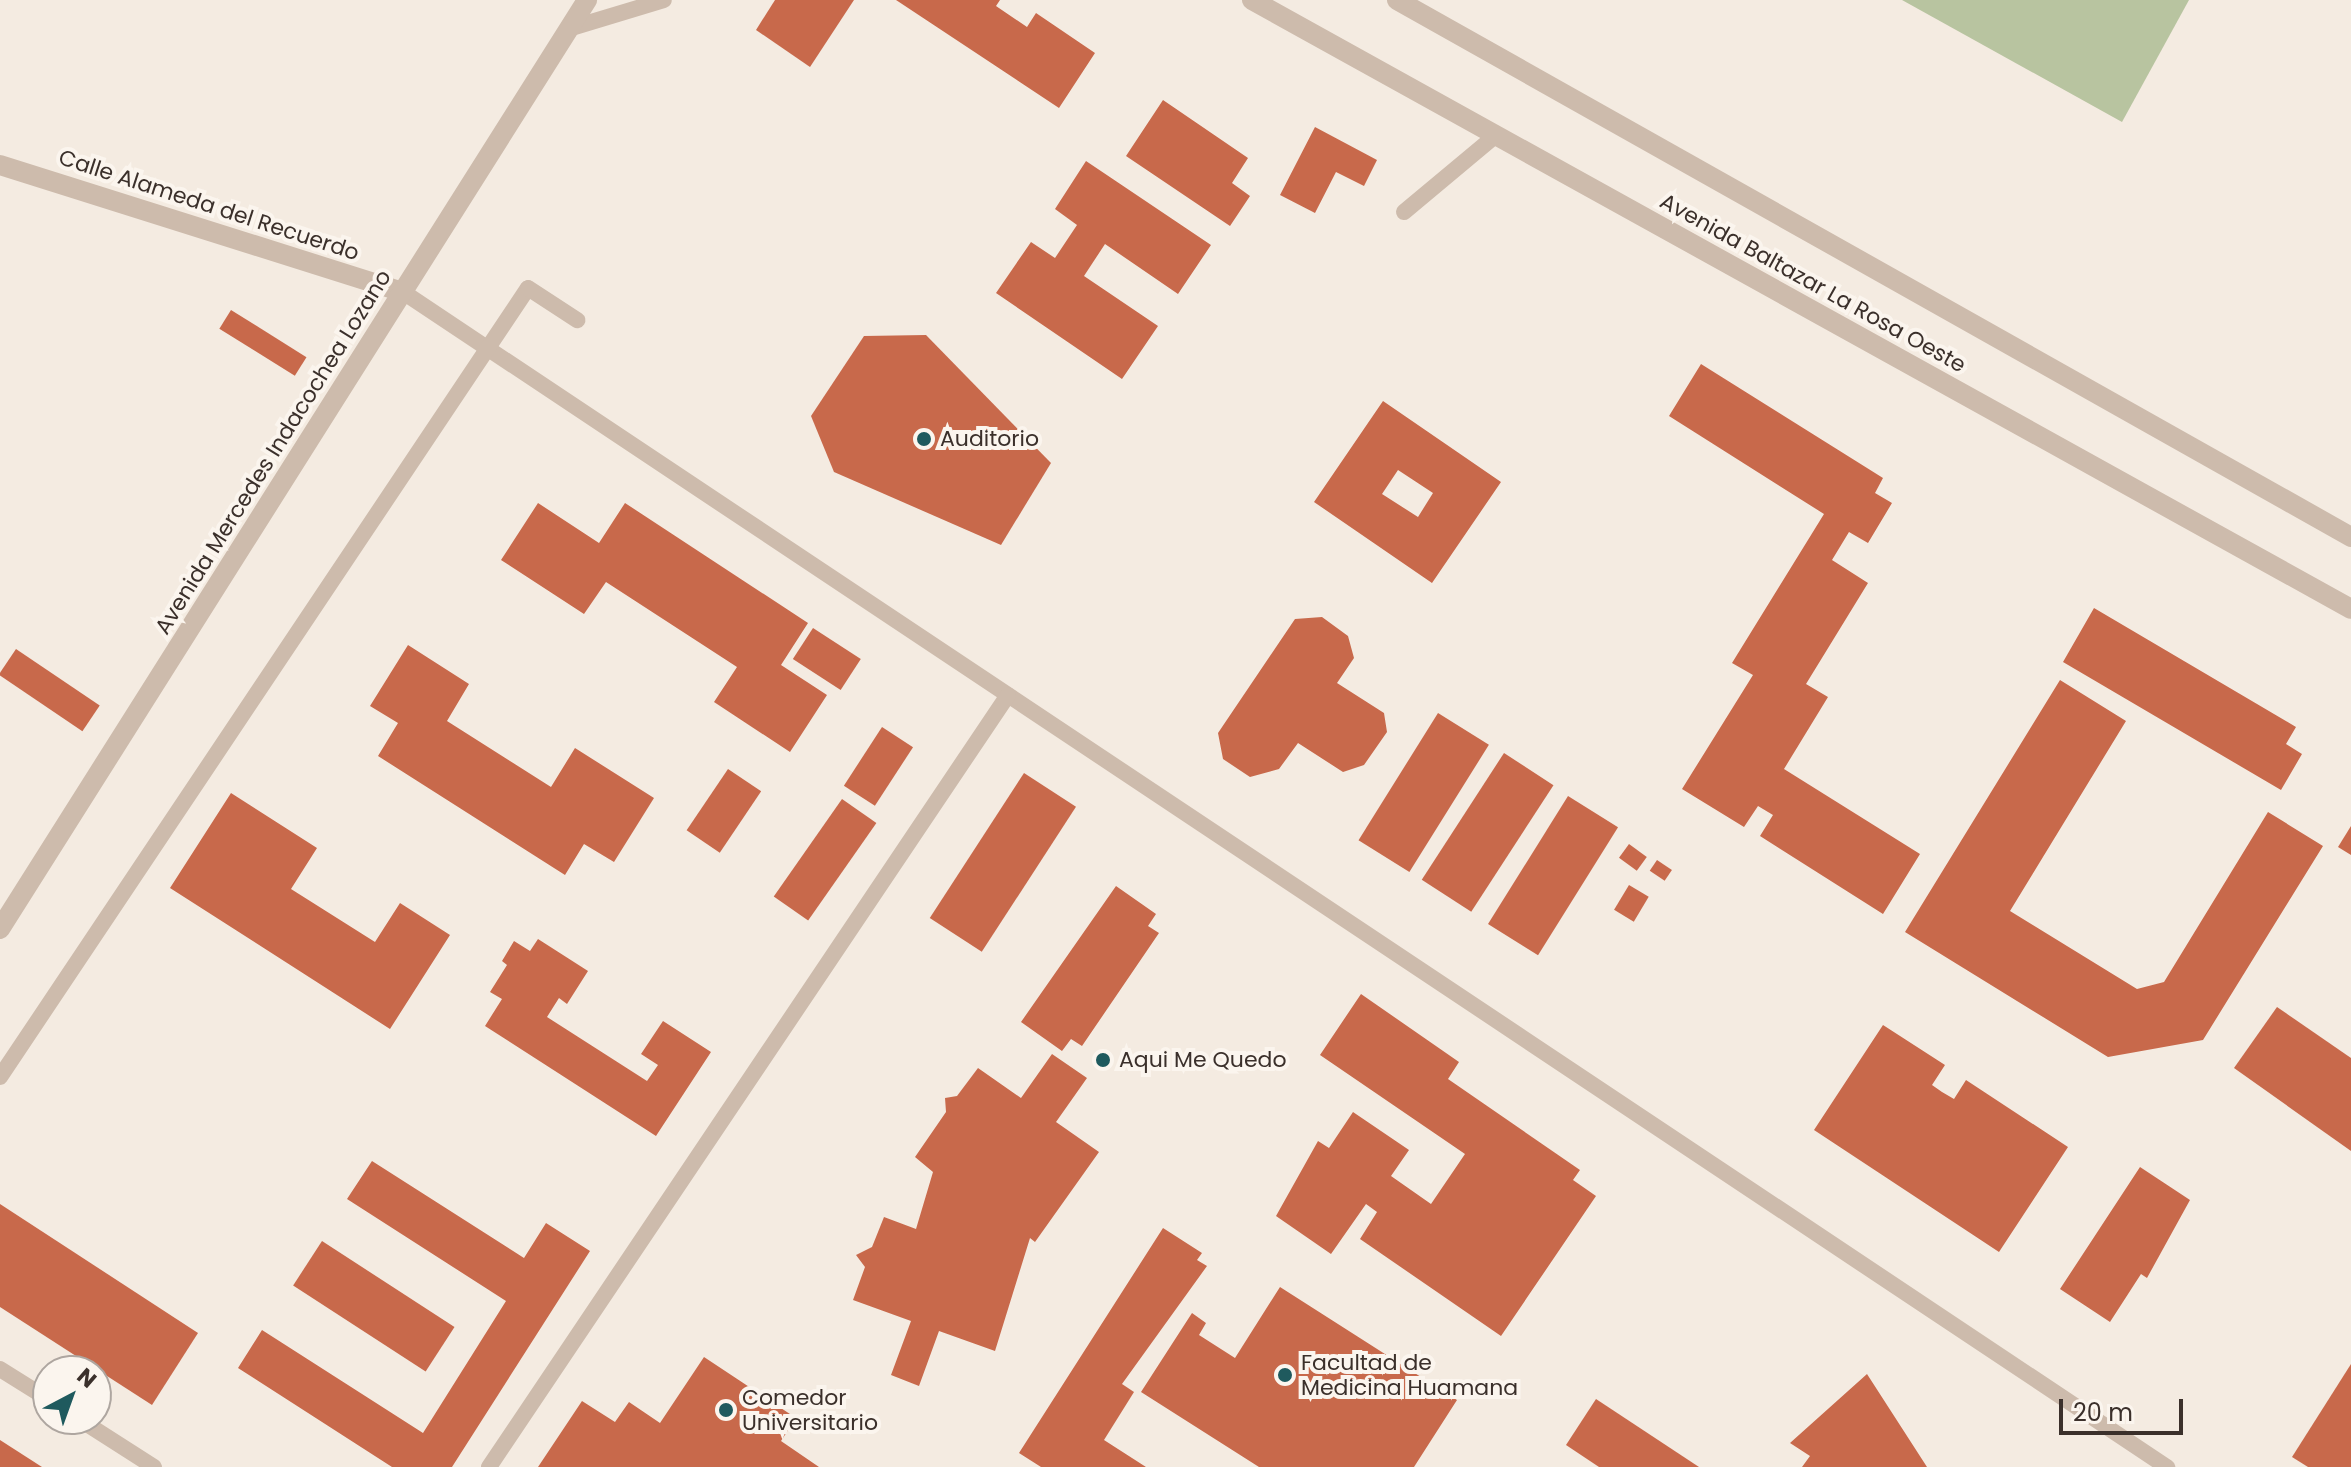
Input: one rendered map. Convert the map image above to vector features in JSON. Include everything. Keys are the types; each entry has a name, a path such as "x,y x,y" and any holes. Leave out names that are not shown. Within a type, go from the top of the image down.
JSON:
{"street":[{"name":"Avenida Mercedes Indacochea Lozano","path":"0,929 587,0"},
{"name":"Avenida Baltazar La Rosa Oeste","path":"1252,0 2351,609"},
{"name":"Avenida Baltazar La Rosa Oeste","path":"1397,0 2351,537"},
{"name":"Calle Alameda del Recuerdo","path":"0,165 403,292"}],"lane":[{"path":"568,29 664,0"},
{"path":"1404,212 1496,135"},
{"path":"0,1077 528,288 577,320"},
{"path":"403,292 2167,1467"},
{"path":"489,1467 1008,695"},
{"path":"0,1369 32,1389"},
{"path":"104,1435 154,1467"}],"green space":[{"path":"1902,0 2189,0 2122,122"}],"building":[{"path":"775,0 854,0 810,67 756,30"},
{"path":"896,0 1000,0 996,6 1027,27 1036,13 1095,53 1059,108"},
{"path":"1163,100 1248,158 1232,183 1250,196 1230,226 1126,156"},
{"path":"1315,127 1377,160 1364,186 1336,172 1315,213 1280,195"},
{"path":"1086,161 1211,245 1178,294 1105,244 1084,276 1158,326 1122,379 996,293 1031,242 1055,258 1077,225 1055,209"},
{"path":"231,310 306,357 295,376 219,329"},
{"name":"Auditorio","path":"926,335 1051,463 1001,545 834,472 811,416 864,336"},
{"path":"1701,364 1883,478 1875,493 1892,503 1868,543 1849,532 1832,560 1868,583 1806,684 1828,697 1784,769 1920,854 1883,914 1760,836 1773,815 1758,806 1744,827 1682,789 1753,675 1732,663 1824,514 1669,416"},
{"path":"1383,401 1501,482 1432,583 1314,502","holes":["1398,470 1433,493 1418,517 1382,494"]},
{"path":"538,503 599,543 625,503 808,623 781,665 827,695 790,752 714,702 737,667 606,582 584,614 501,560"},
{"path":"2094,608 2296,727 2286,744 2302,754 2281,790 2063,662"},
{"path":"1322,617 1348,636 1354,658 1337,683 1384,713 1387,732 1364,765 1343,772 1298,743 1279,769 1250,777 1223,759 1218,733 1295,619"},
{"path":"813,628 861,659 841,690 793,659"},
{"path":"408,645 469,684 447,721 551,787 575,748 654,798 614,862 584,844 565,875 378,756 398,723 370,706"},
{"path":"16,649 100,705 82,731 0,676"},
{"path":"2060,680 2126,721 2010,911 2137,989 2164,982 2268,812 2323,846 2203,1040 2108,1057 1905,932"},
{"path":"1438,713 1489,745 1409,872 1359,840"},
{"path":"882,727 913,747 875,806 844,786"},
{"path":"1504,753 1553,785 1471,912 1422,880"},
{"path":"728,769 761,791 720,853 687,830"},
{"path":"1024,773 1076,807 982,952 930,918"},
{"path":"231,793 317,848 291,889 375,942 400,903 450,935 390,1029 170,888"},
{"path":"1568,796 1618,827 1538,955 1488,924"},
{"path":"842,799 876,823 808,921 774,896"},
{"path":"2351,826 2351,855 2338,847"},
{"path":"1629,844 1647,857 1637,871 1619,858"},
{"path":"1657,860 1672,870 1665,881 1650,871"},
{"path":"1629,885 1649,897 1634,922 1614,910"},
{"path":"1116,886 1156,914 1148,926 1159,933 1082,1046 1071,1039 1062,1051 1021,1022"},
{"path":"538,939 588,971 567,1004 559,998 547,1017 647,1081 658,1065 641,1054 663,1021 711,1052 656,1136 485,1026 502,999 490,992 507,965 502,961 514,941 530,951"},
{"path":"1361,994 1459,1062 1448,1079 1580,1170 1573,1180 1596,1196 1501,1336 1360,1239 1377,1212 1366,1204 1331,1254 1276,1216 1318,1141 1329,1148 1353,1112 1409,1150 1391,1176 1431,1204 1465,1154 1320,1055"},
{"path":"2277,1007 2351,1058 2351,1151 2234,1068"},
{"path":"1883,1025 1945,1065 1932,1085 1942,1092 1954,1099 1966,1080 2068,1147 1999,1252 1814,1130"},
{"path":"1052,1054 1087,1078 1056,1122 1099,1152 1035,1242 1030,1238 995,1351 939,1331 919,1386 891,1375 911,1321 853,1300 865,1267 856,1255 872,1247 884,1217 916,1229 933,1172 915,1157 946,1112 945,1098 957,1096 978,1068 1021,1098"},
{"path":"372,1161 524,1258 546,1223 590,1251 452,1467 392,1467 238,1368 262,1330 423,1433 506,1301 347,1199"},
{"path":"2140,1167 2190,1200 2147,1278 2141,1274 2110,1322 2060,1289"},
{"path":"0,1204 198,1333 152,1405 112,1379 112,1355 74,1355 0,1307"},
{"path":"1163,1228 1202,1253 1197,1260 1207,1266 1122,1384 1134,1392 1104,1440 1146,1467 1041,1467 1019,1453"},
{"path":"322,1241 455,1327 426,1372 293,1285"},
{"name":"Facultad de Medicina Huamana","path":"1280,1287 1457,1400 1414,1467 1259,1467 1141,1392 1192,1313 1206,1323 1199,1335 1235,1358"},
{"name":"Comedor Universitario","path":"704,1357 796,1418 781,1441 819,1467 538,1467 582,1401 615,1422 629,1402 660,1423"},
{"path":"2351,1364 2351,1467 2308,1467 2292,1457"},
{"path":"1867,1374 1927,1467 1802,1467 1810,1456 1790,1443"},
{"path":"1596,1399 1699,1467 1599,1467 1566,1445"},
{"path":"0,1440 42,1467 0,1467"}],"place":[{"name":"Auditorio","path":"924,439"},
{"name":"Aqui Me Quedo","path":"1103,1060"},
{"name":"Facultad de Medicina Huamana","path":"1285,1375"},
{"name":"Comedor Universitario","path":"726,1410"}]}
